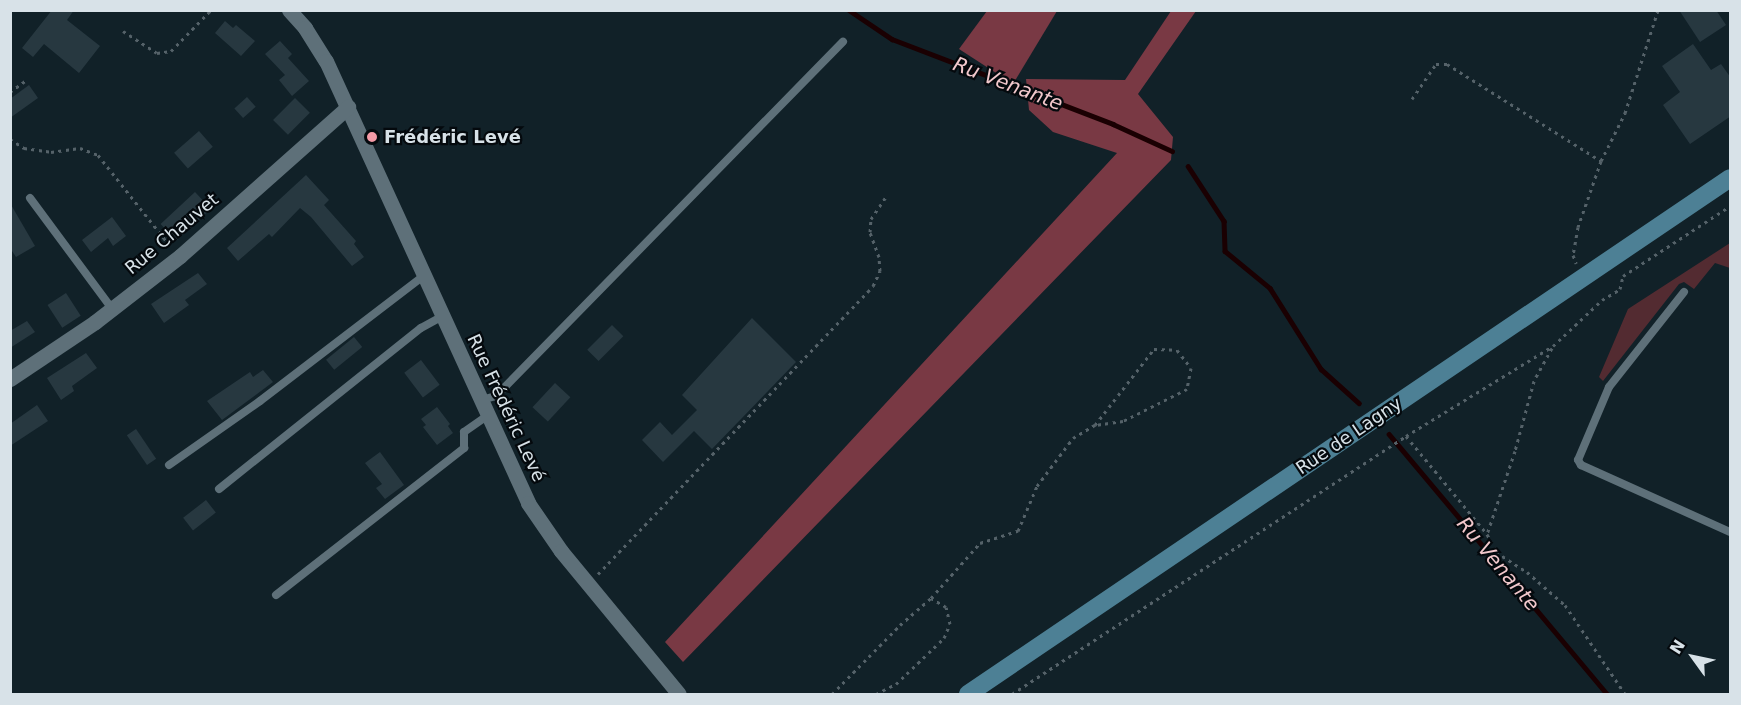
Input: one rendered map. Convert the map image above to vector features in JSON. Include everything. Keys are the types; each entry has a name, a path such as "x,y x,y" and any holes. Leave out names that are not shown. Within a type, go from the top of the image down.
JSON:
{"main road":[{"name":"Rue de Lagny","path":"968,694 1581,277 1731,178"}],"street":[{"name":"Rue Frédéric Levé","path":"289,10 326,60 528,502 561,551 679,694"},
{"name":"Rue Chauvet","path":"10,379 112,309 180,256 348,107"}],"lane":[{"path":"480,400 496,396 843,42"},
{"path":"30,198 112,309"},
{"path":"169,465 260,401 425,275"},
{"path":"1684,292 1609,387 1578,460 1581,465 1731,532"},
{"path":"219,489 421,328 443,316"},
{"path":"276,595 464,448 464,432 487,416"}],"path":[{"path":"123,31 157,53 171,51 211,10"},
{"path":"1581,277 1573,255 1578,227 1601,160 1625,113 1658,10"},
{"path":"1412,99 1436,63 1447,64 1601,160"},
{"path":"10,92 25,81"},
{"path":"10,139 24,148 51,152 80,148 98,155 154,229 180,256"},
{"path":"588,585 873,286 880,271 879,257 870,232 871,219 886,195"},
{"path":"1012,694 1406,436 1553,346 1602,300 1620,289 1623,276 1731,206"},
{"path":"1487,534 1515,451 1534,381 1553,346"},
{"path":"831,694 900,625 931,598 980,543 1018,531 1037,486 1073,438 1095,425 1154,349 1177,350 1191,368 1187,389 1123,421 1095,425"},
{"path":"1406,436 1487,534 1496,552 1527,572 1565,605 1625,694"},
{"path":"876,694 896,684 944,638 950,624 946,606 931,598"}],"shaded area":[{"path":"987,11 1057,11 1013,84 959,49"},
{"path":"1171,11 1196,11 1138,94 1173,137 1171,160 683,662 665,642 1117,153 1053,132 1029,110 1026,79 1125,80"},
{"path":"1730,243 1730,268 1715,263 1694,289 1684,282 1679,284 1603,381 1599,377 1628,309"}],"building":[{"path":"52,10 74,10 67,20 100,46 79,73 44,44 33,57 22,48"},
{"path":"1679,10 1716,10 1726,25 1700,42"},
{"path":"225,21 233,28 236,25 255,41 241,56 215,33"},
{"path":"280,41 292,54 288,58 309,81 292,96 279,80 285,75 265,54"},
{"path":"1693,44 1711,70 1721,64 1731,78 1731,116 1690,144 1663,105 1680,92 1662,66"},
{"path":"29,85 38,98 10,118 10,99"},
{"path":"247,97 256,107 243,118 234,108"},
{"path":"295,98 310,113 288,135 273,120"},
{"path":"199,131 213,147 188,168 174,153"},
{"path":"306,175 329,200 324,205 356,241 354,244 364,257 352,266 311,217 300,208 272,237 269,234 238,261 227,248"},
{"path":"195,192 211,209 176,241 161,224"},
{"path":"10,203 35,246 16,257 10,248"},
{"path":"112,217 126,236 113,246 108,238 91,252 82,240"},
{"path":"198,273 207,284 185,300 189,305 164,323 151,304"},
{"path":"66,293 81,316 62,328 48,305"},
{"path":"752,318 796,362 712,449 694,431 663,462 642,440 660,422 672,435 697,410 682,395"},
{"path":"27,321 35,332 10,348 10,331"},
{"path":"612,325 623,336 599,361 587,350"},
{"path":"354,337 362,347 334,370 326,360"},
{"path":"86,353 97,368 72,386 74,391 61,400 47,378"},
{"path":"421,360 440,385 423,397 404,373"},
{"path":"263,370 273,382 222,420 207,401 250,372 253,377"},
{"path":"555,383 570,397 548,421 532,407"},
{"path":"37,405 48,421 10,446 10,424"},
{"path":"437,407 450,424 448,426 453,433 437,445 423,427 426,425 421,419"},
{"path":"136,429 156,459 147,465 127,435"},
{"path":"380,452 404,485 385,499 376,488 382,484 365,463"},
{"path":"206,500 216,513 193,530 183,518"}],"waterway":[{"name":"Ru Venante","path":"849,10 892,39 1113,124 1172,151"},
{"name":"Ru Venante","path":"1188,166 1224,221 1225,251 1270,288 1321,369 1359,403"},
{"name":"Ru Venante","path":"1389,434 1607,694"}],"place":[{"name":"Frédéric Levé","path":"372,137"}]}
